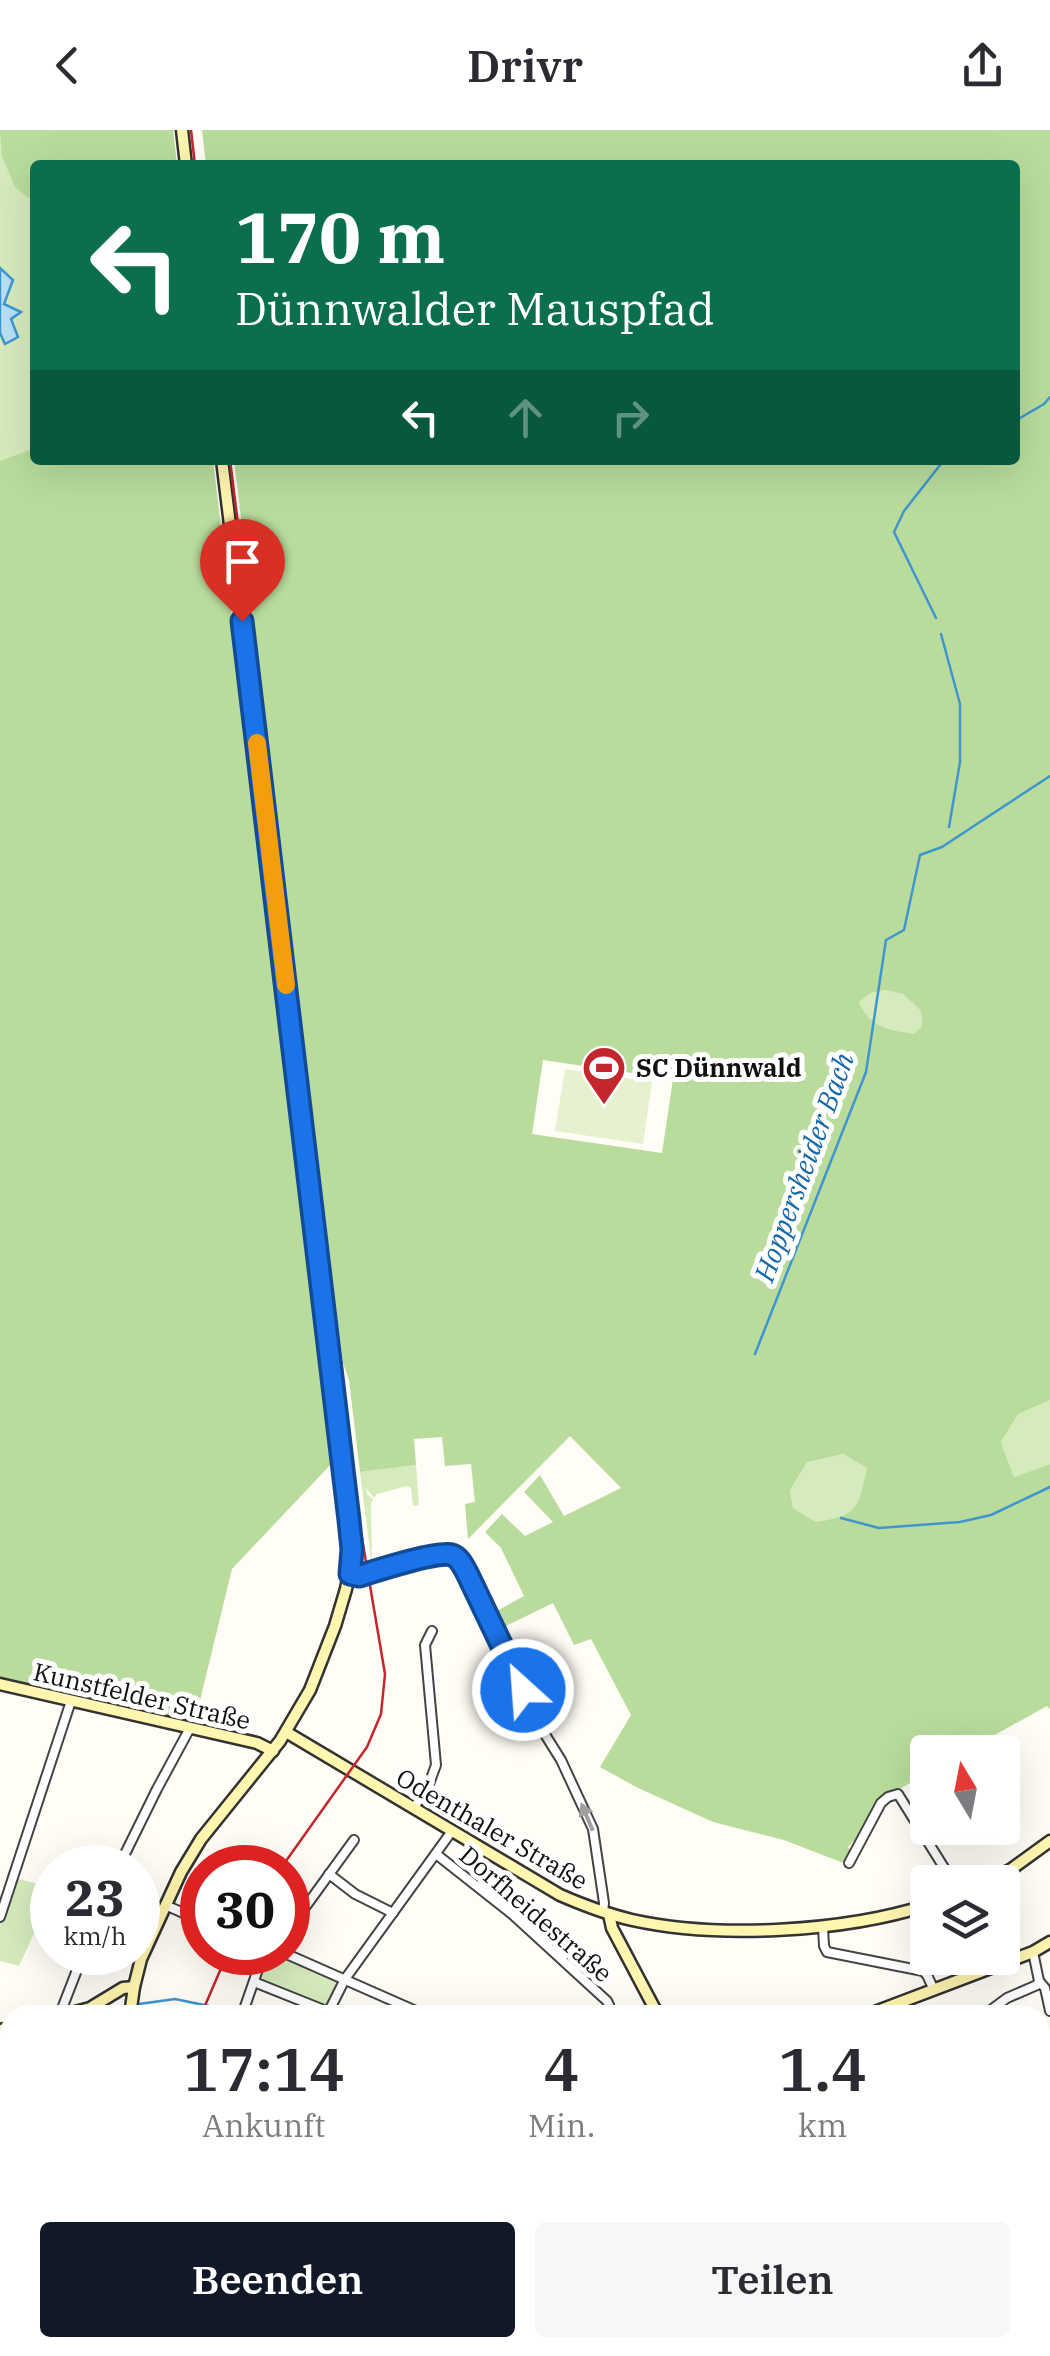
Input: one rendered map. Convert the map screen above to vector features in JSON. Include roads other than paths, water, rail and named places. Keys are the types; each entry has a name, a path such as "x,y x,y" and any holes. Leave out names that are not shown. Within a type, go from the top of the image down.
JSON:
{"main road":[{"path":"182,130 185,160"},
{"path":"131,2005 141,1959 181,1872 197,1845 286,1732 318,1674 350,1574 352,1549 223,465"},
{"name":"Kunstfelder Straße","path":"0,1684 262,1744 273,1750"},
{"name":"Odenthaler Straße","path":"286,1732 560,1894 606,1913 681,1927 777,1929 823,1926 910,1910"},
{"path":"1017,1865 1050,1841"},
{"path":"606,1913 653,2005"},
{"path":"1020,1956 1050,1942"},
{"path":"894,2005 967,1975"},
{"path":"95,2005 134,1986"}],"street":[{"path":"350,1574 359,1576 440,1554 454,1555 460,1560 592,1829 606,1913"},
{"path":"414,1808 436,1765 425,1645 432,1631"},
{"path":"0,1917 71,1701"},
{"path":"129,1845 190,1728"},
{"path":"849,1863 881,1803 898,1794 942,1865"},
{"path":"332,2005 345,1979 452,1831"},
{"path":"310,1900 354,1840"},
{"name":"Dorfheidestraße","path":"436,1854 512,1914 604,2005"},
{"path":"329,1874 355,1894 393,1913"},
{"path":"165,1905 180,1911"},
{"path":"823,1926 827,1952 922,1970 934,1990"},
{"path":"1033,1952 1049,2005"},
{"path":"310,1964 403,2005"},
{"path":"63,2005 75,1975"},
{"path":"246,2005 256,1975"},
{"path":"998,2005 1034,1988 1039,1981"},
{"path":"254,1982 307,2005"},
{"path":"1050,2040 1050,2058"}],"water":[{"path":"0,268 13,280 4,304 21,312 11,319 18,337 5,344 0,333"}],"waterway":[{"path":"1020,418 1050,397"},
{"path":"936,618 894,532 904,511 940,465"},
{"path":"941,634 960,704 960,762 949,827"},
{"name":"Hoppersheider Bach","path":"755,1354 866,1072 886,940 904,930 920,855 942,847 1050,776"},
{"path":"841,1518 879,1528 960,1522 991,1515 1050,1487"},
{"path":"139,2004 175,1999 204,2005"}],"tram line":[{"path":"191,130 194,160"},
{"path":"231,465 353,1485 385,1674 381,1714 367,1747 297,1845"},
{"path":"205,2005 218,1975"}],"place":[{"name":"SC Dünnwald","path":"604,1106"}]}
